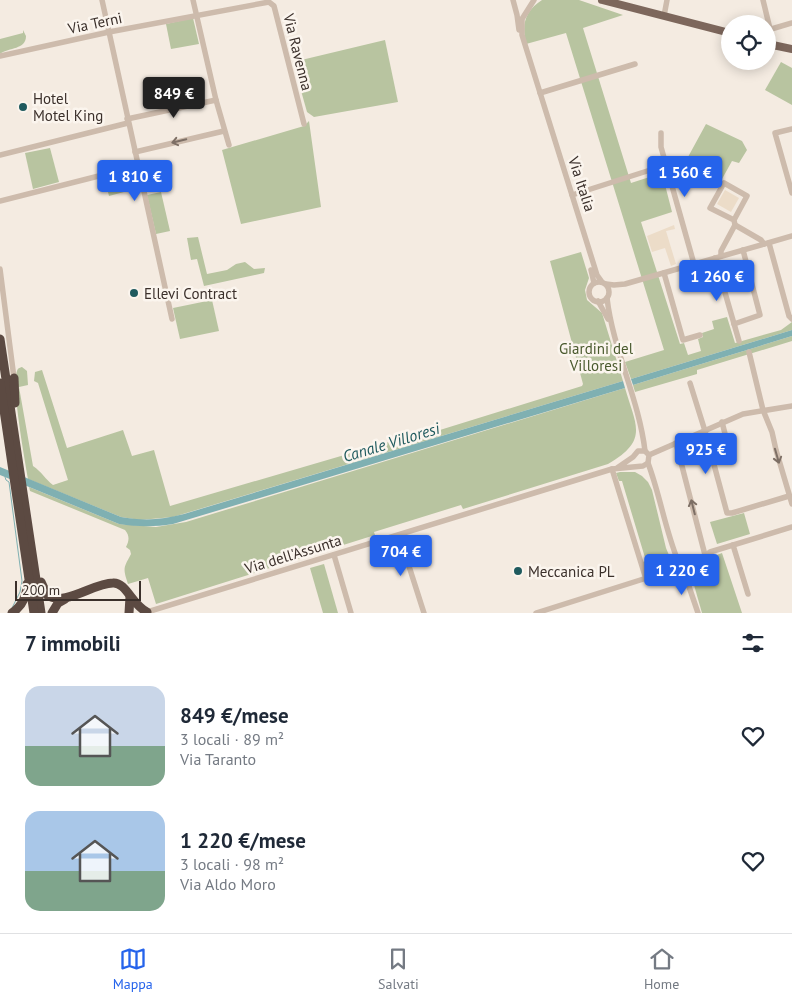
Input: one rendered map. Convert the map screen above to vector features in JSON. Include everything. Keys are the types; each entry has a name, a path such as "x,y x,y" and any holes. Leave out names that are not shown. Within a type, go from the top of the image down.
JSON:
{"highway":[{"path":"0,339 30,556 41,613"},
{"path":"14,378 17,469"},
{"path":"0,383 9,440 17,469"},
{"path":"30,556 39,568 46,596 58,599 104,584 116,583 123,586 136,611"},
{"path":"12,613 19,607 25,595 27,586 24,563 30,556"},
{"path":"30,556 34,613"},
{"path":"52,613 58,603 69,596"}],"main road":[{"path":"602,0 721,30"}],"street":[{"path":"102,0 172,319"},
{"path":"192,0 228,145"},
{"name":"Via Italia","path":"513,0 518,15 519,35 594,283"},
{"name":"Via Italia","path":"534,0 526,12 522,27 523,38 596,275 604,283"},
{"path":"664,16 667,0"},
{"path":"763,0 766,15"},
{"name":"Via Ravenna","path":"196,16 267,2 274,6 304,124"},
{"name":"Via Terni","path":"0,56 109,32 196,16"},
{"path":"776,27 792,23"},
{"path":"540,93 635,64"},
{"name":"Via Italia","path":"531,74 540,93 543,110"},
{"path":"0,155 216,100"},
{"path":"792,129 775,133 792,193"},
{"path":"135,152 224,131"},
{"path":"661,133 661,143 666,165 694,264"},
{"path":"572,195 666,165"},
{"path":"0,201 138,166"},
{"path":"564,180 572,195 574,212"},
{"path":"739,340 718,257 734,223 747,196 724,183 710,208 734,223 761,240 767,244 791,318"},
{"path":"612,328 598,302 590,295 590,290 594,283 614,286 625,284 792,236"},
{"path":"734,324 760,316 743,250"},
{"path":"0,270 14,378"},
{"path":"664,273 683,340 700,335"},
{"path":"604,283 608,295 612,328 642,432 648,463 655,480 678,561"},
{"path":"598,302 625,284"},
{"path":"749,352 763,410 772,432 792,504"},
{"path":"690,383 727,513 789,496"},
{"path":"638,451 647,453 676,444 743,414 792,406"},
{"path":"722,422 732,461"},
{"path":"642,432 638,451 633,457 634,462 648,472 655,480"},
{"path":"676,444 705,555"},
{"name":"Via dell'Assunta","path":"614,469 633,457"},
{"path":"639,466 648,463"},
{"name":"Via dell'Assunta","path":"136,611 334,555 614,469 639,466"},
{"path":"614,469 646,579"},
{"path":"536,613 675,569 680,572 705,555 792,527"},
{"path":"399,535 424,613"},
{"path":"733,545 748,594"},
{"path":"334,555 351,613"},
{"path":"678,561 682,560 686,567 698,613"},
{"path":"675,569 675,563 678,561"}],"green space":[{"path":"542,0 579,0 623,15 583,28 631,183 662,173 672,212 641,222 680,344 684,343 688,355 701,351 698,339 703,337 702,333 714,329 712,321 727,317 735,343 781,330 792,322 792,330 631,379 625,362 664,350 566,33 526,44 524,30 526,19 531,9"},
{"path":"193,18 199,44 171,49 166,24"},
{"path":"23,30 26,36 23,44 0,54 0,39 23,33"},
{"path":"385,40 398,102 314,117 307,112 293,62"},
{"path":"781,62 792,68 792,105 765,90"},
{"path":"309,121 321,207 241,224 222,150 304,126"},
{"path":"706,124 742,141 747,150 739,163 732,161 722,179 704,170 697,173 692,168 688,157"},
{"path":"50,148 59,182 33,189 25,153"},
{"path":"135,172 139,188 109,196 105,180"},
{"path":"161,192 170,231 156,234 147,195"},
{"path":"198,237 207,274 227,270 236,264 245,262 254,269 265,268 264,273 204,286 197,259 191,260 187,238"},
{"name":"Giardini del Villoresi","path":"581,252 589,278 585,290 587,300 602,313 623,381 173,517 140,520 121,517 28,479 16,391 17,371 22,367 27,371 28,385 19,387 33,466 50,483 53,485 68,480 38,383 34,381 35,372 42,370 67,448 123,430 132,456 154,450 170,506 416,434 427,434 582,386 550,261"},
{"path":"212,300 219,331 180,339 173,308"},
{"path":"792,336 792,341 697,370 697,374 635,392 633,385"},
{"path":"625,388 633,413 636,431 630,447 608,464 463,509 461,505 374,532 375,535 156,604 148,578 128,584 125,569 131,554 130,550 126,547 128,534 125,530 30,491 29,487 119,524 156,527 186,522"},
{"path":"635,472 648,482 652,490 666,548 671,560 669,564 645,570 643,562 646,561 622,481 619,481 616,473"},
{"path":"744,513 750,534 717,544 710,522"},
{"path":"722,553 742,613 702,613 690,571 709,558"},
{"path":"324,564 338,613 323,613 310,568"}],"shaded area":[{"path":"725,190 739,198 731,212 717,204"},
{"path":"674,225 675,229 666,231 676,264 671,266 665,248 652,252 647,236"}],"water":[{"path":"792,330 792,336 633,385 631,379"},
{"path":"623,381 625,388 173,524 160,526 119,524 0,475 0,467 121,517 137,519 168,518"}],"waterway":[{"path":"5,477 9,482 22,581 20,592 12,608"}],"place":[{"name":"Hotel Motel King","path":"23,107"},
{"name":"Ellevi Contract","path":"134,293"},
{"name":"Meccanica PL","path":"518,571"}],"water label":[{"name":"Canale Villoresi","path":"391,442"}]}
